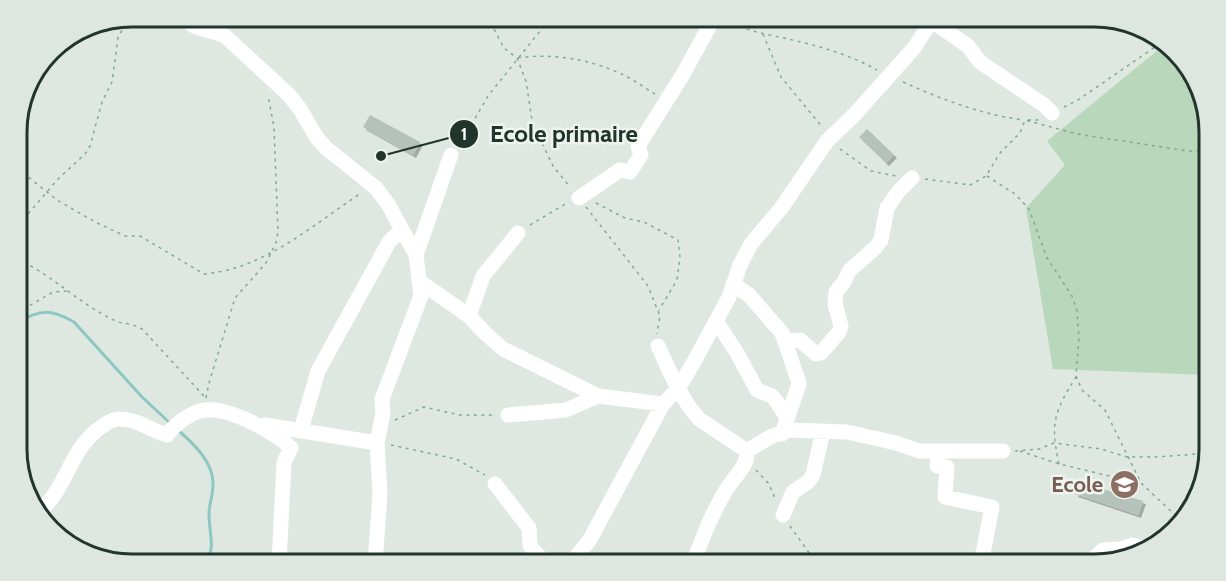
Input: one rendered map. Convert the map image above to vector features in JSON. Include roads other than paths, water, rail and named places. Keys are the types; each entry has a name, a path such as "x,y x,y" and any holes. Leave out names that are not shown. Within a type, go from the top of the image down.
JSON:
{"street":[{"path":"194,27 225,36 275,80 300,110 326,148 376,188 388,204 416,255 421,296 382,399 383,413 377,443 380,494 376,554"},
{"path":"579,198 620,170 630,172 642,155 638,146 709,27"},
{"path":"578,554 589,541 663,404 678,388 716,321 751,244 782,207 827,141 855,114 914,48 928,27"},
{"path":"944,27 968,46 980,62 1052,112"},
{"path":"416,255 429,222 441,178 451,155"},
{"path":"785,341 800,340 816,354 821,353 838,335 841,326 835,304 836,292 849,271 881,240 887,208 912,178"},
{"path":"469,316 483,276 518,233"},
{"path":"300,430 318,371 389,242 403,234"},
{"path":"419,281 469,316 503,349 598,396 663,404"},
{"path":"734,284 755,300 782,333 799,384 782,434"},
{"path":"716,321 737,352 757,390 772,396 786,417"},
{"path":"658,346 678,388 699,419 747,451"},
{"path":"508,415 566,410 598,396"},
{"path":"44,506 57,491 77,451 92,433 107,423 117,419 137,423 167,435 179,422 204,409 223,412 279,436 291,448 284,462 279,554"},
{"path":"256,425 377,443"},
{"path":"747,451 770,437 789,430 848,432 920,451 1003,451"},
{"path":"783,515 793,492 808,482 813,475 823,431"},
{"path":"697,554 719,503 746,462 747,451"},
{"path":"939,451 937,466 947,467 945,497 992,507 983,554"},
{"path":"495,483 529,528 530,545 536,554"},
{"path":"1099,554 1103,550 1134,545"}],"waterway":[{"path":"27,318 45,312 74,322 142,397 171,424"},
{"path":"179,431 202,455 210,469 213,489 209,514 210,554"}],"place":[{"name":"Ecole primaire","path":"381,156"},
{"name":"Ecole","path":"1124,484"}]}
